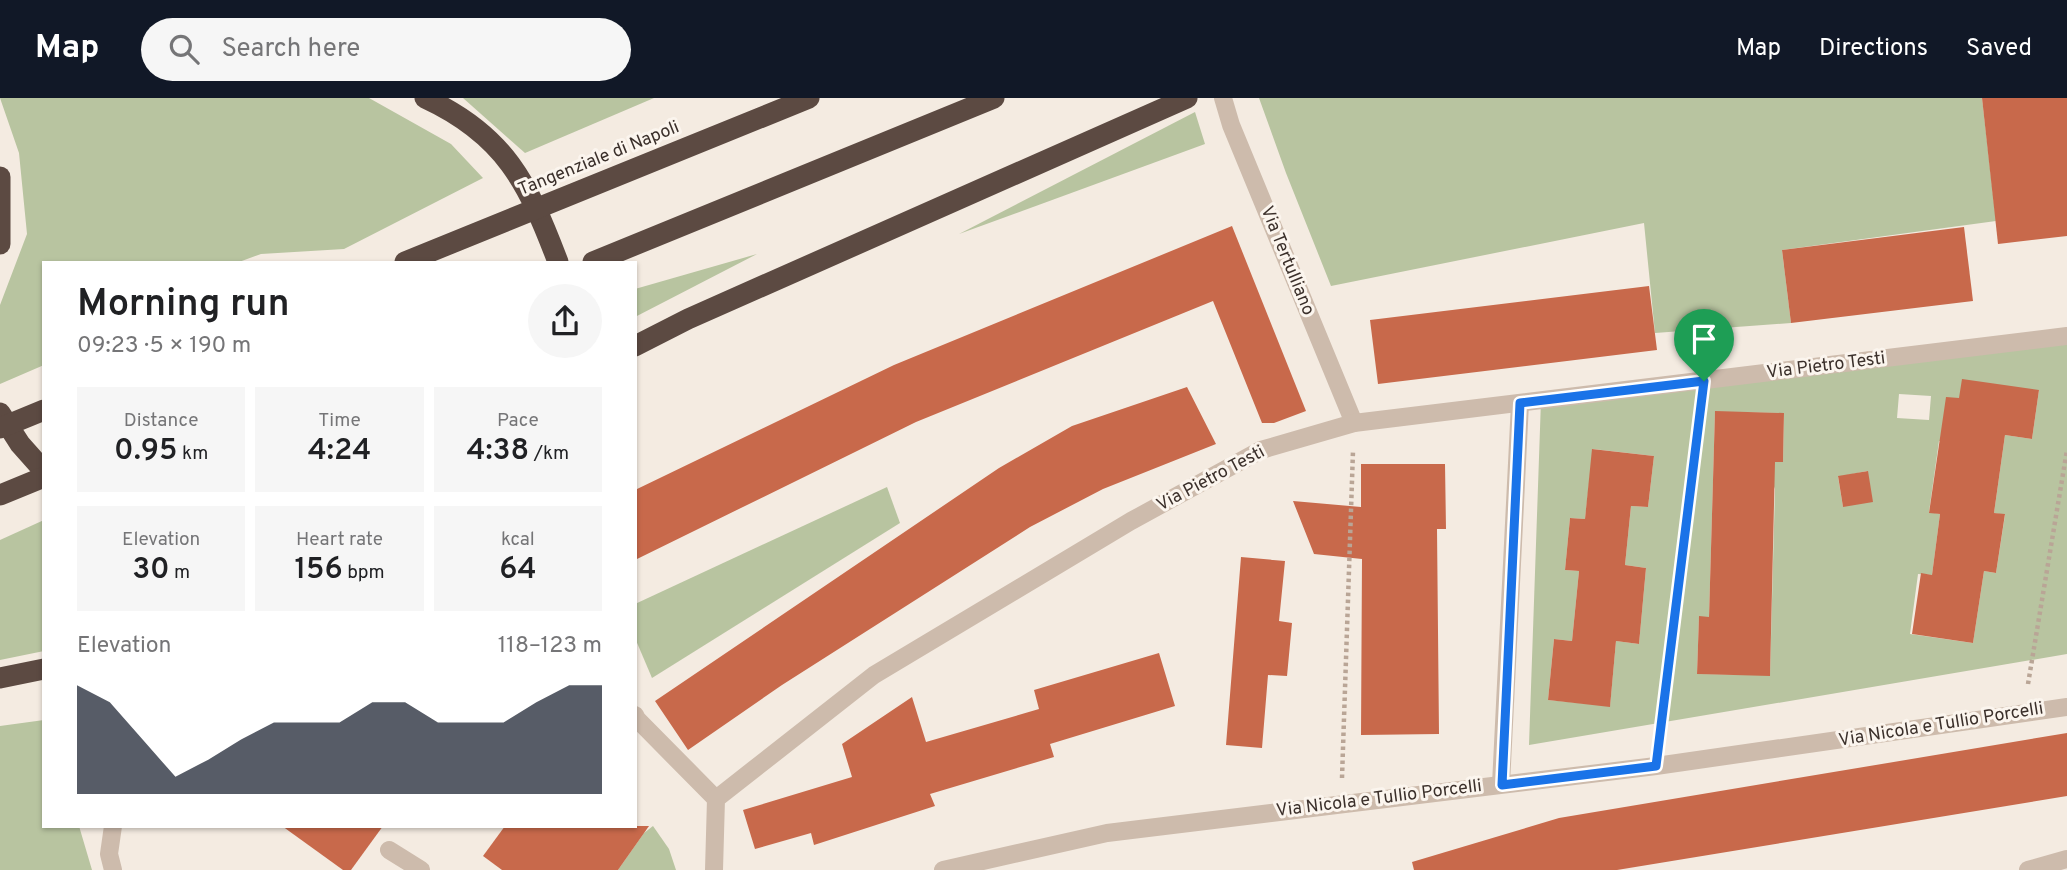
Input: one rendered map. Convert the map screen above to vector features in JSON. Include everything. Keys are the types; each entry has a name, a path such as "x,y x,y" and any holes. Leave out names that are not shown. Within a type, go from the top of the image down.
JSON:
{"highway":[{"path":"425,98 477,127 519,174 558,261"},
{"name":"Tangenziale di Napoli","path":"407,261 809,98"},
{"path":"595,261 994,98"},
{"path":"637,345 688,319 1186,98"},
{"path":"0,177 0,244"},
{"path":"0,428 42,411"},
{"path":"0,413 20,444 42,469"},
{"path":"0,495 42,478"},
{"path":"0,678 42,669"}],"street":[{"name":"Via Tertulliano","path":"1223,98 1231,125 1354,423"},
{"name":"Via Pietro Testi","path":"716,799 874,675 1131,521 1261,450 1354,423 2067,336"},
{"path":"1502,785 1520,403"},
{"name":"Via Nicola e Tullio Porcelli","path":"943,870 1107,833 1656,766 2067,707"},
{"path":"637,719 716,799 714,870"},
{"path":"113,828 109,854 113,870"},
{"path":"388,850 421,870"},
{"path":"2028,870 2067,859"}],"path":[{"path":"1656,766 1704,381"},
{"path":"1341,803 1354,423"},
{"path":"2024,713 2067,450"}],"green space":[{"path":"0,98 369,98 451,144 483,178 344,249 261,254 242,261 42,261 42,366 0,384 0,305 27,234 19,153"},
{"path":"463,98 654,98 525,153"},
{"path":"1259,98 1982,98 1996,221 1782,250 1791,323 1655,333 1644,223 1331,286"},
{"path":"1195,112 1205,144 959,234"},
{"path":"757,254 637,316 637,288"},
{"path":"2067,336 2067,654 1529,745 1541,400","holes":["2039,390 2032,439 2005,435 1994,513 2005,515 1996,573 1984,571 1973,643 1910,634 1918,574 1932,575 1940,514 1929,512 1939,441 1953,442","1899,394 1931,396 1929,420 1897,418","1715,412 1784,413 1783,462 1764,462 1775,489 1770,675 1697,674 1699,617 1709,617","1593,449 1654,456 1648,507 1631,506 1625,565 1646,568 1639,644 1616,641 1610,706 1548,700 1554,639 1572,641 1579,571 1565,570 1570,518 1585,519","1867,471 1843,507 1838,477"]},
{"path":"887,487 900,523 652,678 637,643 637,603"},
{"path":"42,521 42,651 0,660 0,540"},
{"path":"42,720 42,828 80,828 92,870 0,870 0,726"},
{"path":"653,826 669,849 676,870 618,870 644,833"}],"building":[{"path":"1982,98 2067,98 2067,236 1998,244"},
{"path":"1232,226 1306,411 1274,423 1262,423 1213,301 916,422 637,559 637,489 894,365"},
{"path":"1964,227 1973,301 1791,323 1782,250"},
{"path":"1649,286 1657,350 1378,384 1370,320"},
{"path":"1962,379 2039,390 2032,439 2005,435 1994,513 2005,514 1996,573 1984,571 1973,643 1912,634 1921,573 1932,575 1940,514 1929,513 1946,397 1959,398"},
{"path":"1187,387 1216,444 1103,489 1030,527 782,685 688,750 655,701 999,468 1072,426"},
{"path":"1715,411 1784,413 1783,462 1775,462 1770,676 1697,674 1699,616 1709,617"},
{"path":"1592,449 1654,456 1648,507 1631,506 1625,565 1646,568 1639,644 1616,641 1610,707 1548,700 1554,639 1572,641 1579,571 1565,570 1570,518 1585,519"},
{"path":"1361,464 1445,464 1446,529 1437,529 1439,734 1361,735 1362,559 1314,554 1293,501 1361,507"},
{"path":"1868,471 1873,502 1843,507 1838,476"},
{"path":"1241,557 1285,561 1279,621 1292,623 1287,676 1268,675 1262,748 1226,745"},
{"path":"1159,653 1175,706 1050,744 1054,757 930,794 935,806 814,845 811,833 755,849 743,810 852,777 842,744 912,697 926,742 1039,709 1034,690"},
{"path":"2067,733 2067,796 1617,870 1414,870 1412,862 1559,818"},
{"path":"649,826 618,870 502,870 483,856 504,828"},
{"path":"285,828 382,828 351,870 343,870"}],"route":[{"path":"1704,381 1656,766 1502,785 1520,403 1704,381"}]}
